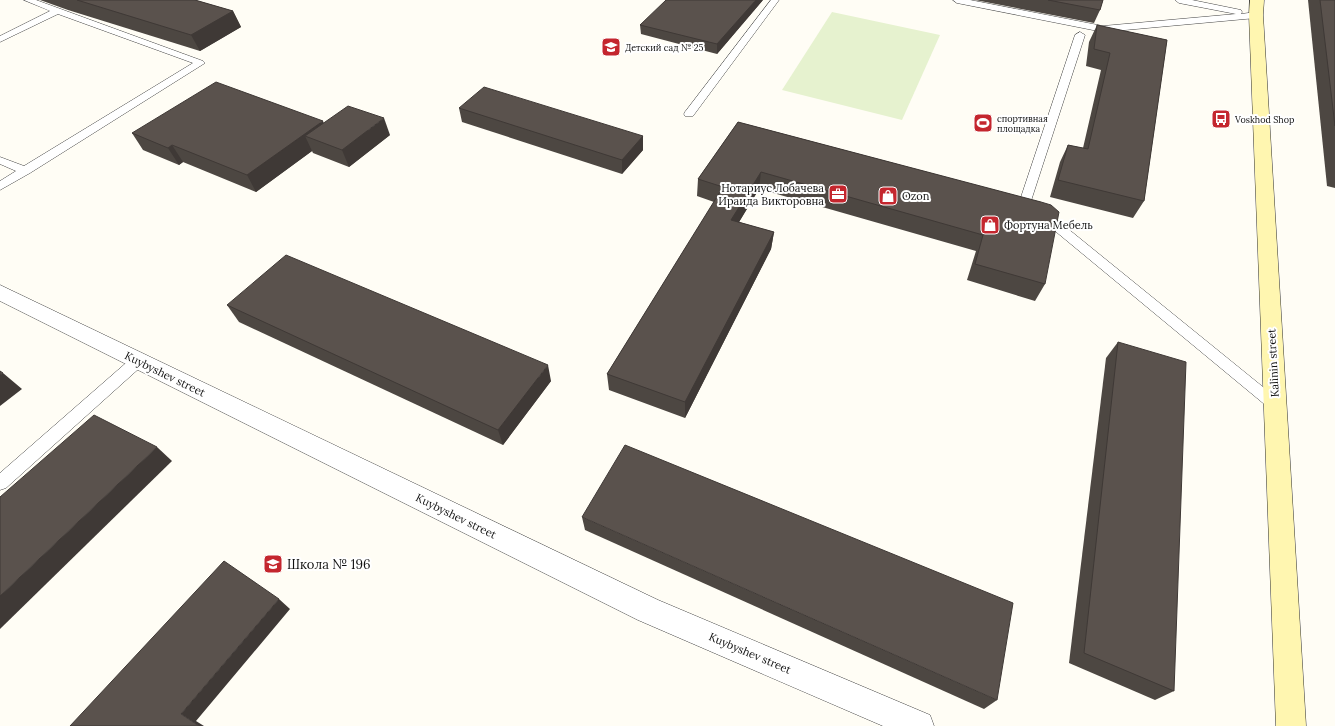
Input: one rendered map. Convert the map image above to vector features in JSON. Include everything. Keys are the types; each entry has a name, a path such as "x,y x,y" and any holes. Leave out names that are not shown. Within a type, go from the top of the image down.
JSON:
{"main road":[{"name":"Kalinin street","path":"1257,7 1274,404 1291,726"}],"street":[{"name":"Kuybyshev street","path":"0,292 648,610 919,726"}],"lane":[{"path":"0,186 200,63 28,0"},
{"path":"689,114 775,0"},
{"path":"957,0 1104,29"},
{"path":"1179,0 1257,7"},
{"path":"1257,7 1104,29 1075,35 1023,209 1047,218 1274,404"},
{"path":"0,39 58,11"},
{"path":"0,160 26,171"},
{"path":"0,484 139,360"}],"green space":[{"path":"832,12 940,35 902,120 782,90"}],"building":[{"path":"77,0 195,0 233,11 191,35"},
{"path":"666,0 756,0 717,44 640,25"},
{"path":"1048,0 1103,0 1100,10"},
{"path":"1320,0 1335,0 1335,126"},
{"path":"1097,25 1167,40 1144,201 1058,180 1068,145 1088,149 1110,53 1094,49"},
{"path":"216,82 323,121 247,175 172,145 168,148 132,133"},
{"path":"484,87 643,136 622,160 459,108"},
{"path":"348,106 384,118 342,150 305,136"},
{"path":"738,122 1051,205 1059,212 1045,284 975,264 983,235 761,172 731,220 774,232 685,402 607,374 723,187 698,179"},
{"path":"286,255 548,365 498,430 227,305"},
{"path":"1118,342 1186,362 1174,691 1084,653"},
{"path":"94,415 157,447 0,596 0,497"},
{"path":"625,445 1013,603 997,700 582,517"},
{"path":"224,561 279,599 181,714 199,726 70,726"}],"place":[{"name":"Детский сад № 25","path":"611,47"},
{"name":"Voskhod Shop","path":"1221,119"},
{"name":"спортивная площадка","path":"983,123"},
{"name":"Нотариус Лобачева Ираида Викторовна","path":"838,194"},
{"name":"Ozon","path":"888,196"},
{"name":"Фортуна Мебель","path":"990,225"},
{"name":"Школа № 196","path":"273,564"}]}
